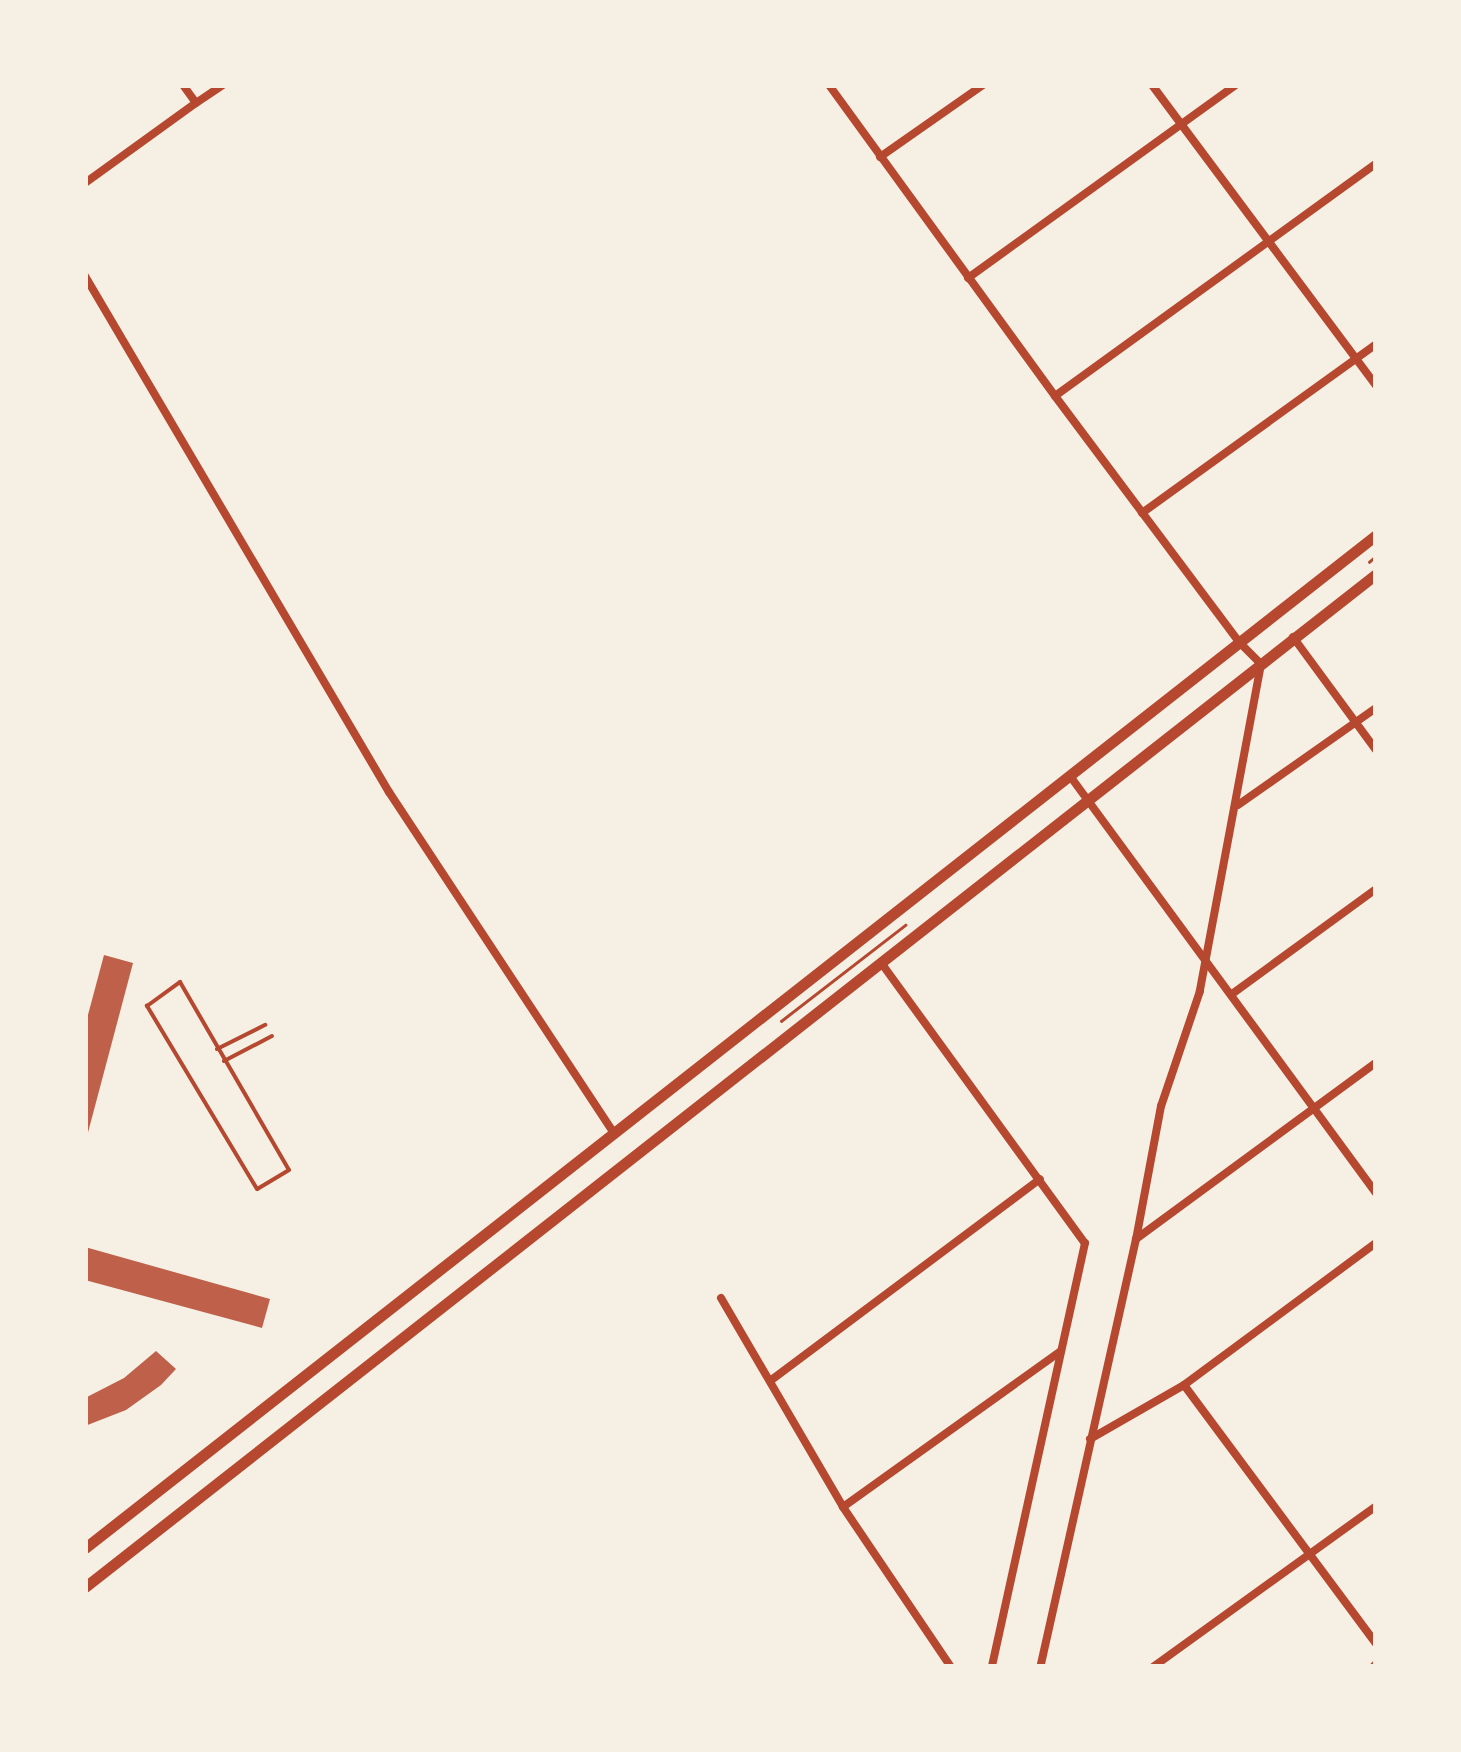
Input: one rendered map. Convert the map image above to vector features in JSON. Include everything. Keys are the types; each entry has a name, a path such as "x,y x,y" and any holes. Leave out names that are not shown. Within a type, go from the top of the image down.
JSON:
{"main road":[{"path":"85,1548 1376,535"},
{"path":"85,1588 1376,574"}],"street":[{"path":"182,85 196,104"},
{"path":"85,183 223,85"},
{"path":"828,85 1142,513 1261,664 1207,960 1160,1106 1136,1239 1040,1667"},
{"path":"880,157 983,85"},
{"path":"1152,85 1376,386"},
{"path":"968,278 1236,85"},
{"path":"1055,396 1376,164"},
{"path":"85,276 389,792 614,1133"},
{"path":"1142,513 1376,344"},
{"path":"1293,637 1376,750"},
{"path":"1238,805 1376,708"},
{"path":"1070,776 1376,1193"},
{"path":"1232,994 1376,889"},
{"path":"882,964 1085,1243 992,1667"},
{"path":"1136,1239 1376,1063"},
{"path":"770,1381 1040,1179"},
{"path":"1090,1440 1184,1385 1376,1243"},
{"path":"721,1298 844,1507 951,1667"},
{"path":"844,1507 1062,1351"},
{"path":"1184,1385 1306,1556 1376,1644"},
{"path":"1152,1667 1376,1506"}],"lane":[{"path":"180,982 217,1049 289,1170 257,1189 147,1006 180,982"},
{"path":"217,1049 265,1025"},
{"path":"224,1061 272,1036"}],"building":[{"path":"104,955 133,963 86,1140 85,1026"},
{"path":"85,1247 270,1299 262,1328 85,1280"},
{"path":"156,1351 176,1369 161,1385 126,1410 85,1426 85,1398 124,1378"}]}
